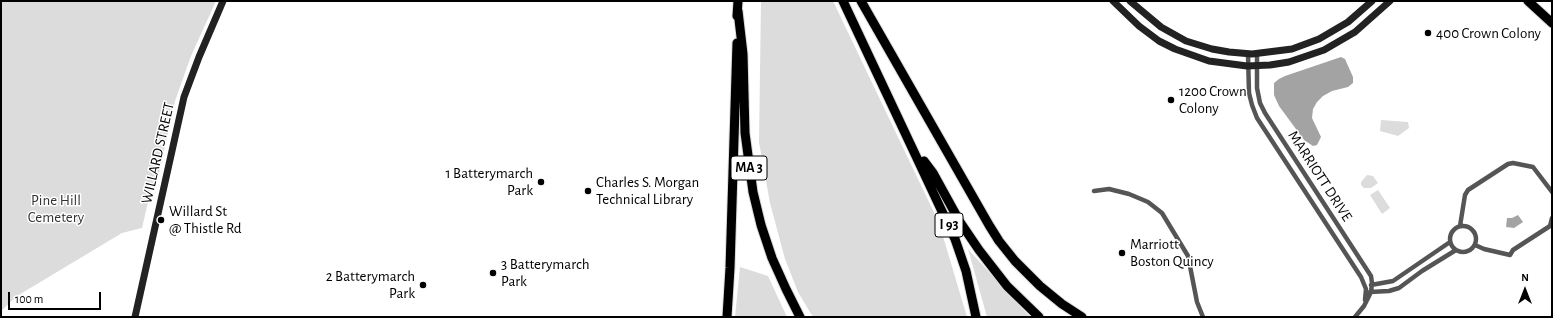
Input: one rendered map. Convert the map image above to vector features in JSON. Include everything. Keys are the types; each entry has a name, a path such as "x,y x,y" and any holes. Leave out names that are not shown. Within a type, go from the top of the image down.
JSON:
{"highway":[{"path":"727,317 730,268 738,1"},
{"name":"I 93","path":"843,1 944,212 959,249 969,282 976,317"},
{"path":"861,1 982,214 999,241 1015,261 1040,286 1062,304 1082,317"},
{"path":"1528,1 1552,22"},
{"name":"MA 3","path":"738,11 743,54 745,138 753,192 761,225 772,258 800,317"},
{"path":"908,138 932,173 954,212 979,250 1003,281 1039,317"}],"street":[{"name":"WILLARD STREET","path":"135,317 182,102 223,1"},
{"path":"1113,1 1139,26 1159,41 1175,49 1209,61 1247,66 1257,66 1295,60 1330,47 1355,32 1390,1"},
{"path":"1130,1 1161,27 1186,41 1217,50 1248,54 1292,49 1319,39 1343,25 1372,1"},
{"name":"MARRIOTT DRIVE","path":"1248,54 1247,66 1249,96 1253,110 1259,122 1359,274 1368,292"},
{"name":"MARRIOTT DRIVE","path":"1257,54 1258,91 1265,114 1368,271 1371,278 1372,285 1368,292 1364,306 1355,317"},
{"path":"1460,226 1465,195 1468,190 1508,164 1513,163 1533,167 1552,192"},
{"path":"1094,191 1109,189 1124,192 1148,202 1162,213 1188,256 1197,302 1203,317"},
{"path":"1475,244 1484,249 1510,255 1512,250 1550,226 1552,218"},
{"path":"1460,226 1468,227 1476,236 1475,244 1472,248 1464,252 1456,250 1450,242 1453,230 1460,226"},
{"path":"1365,286 1394,281 1450,242"},
{"path":"1368,292 1389,291 1399,288 1422,271 1456,250"}],"green space":[{"name":"Pine Hill Cemetery","path":"1,1 216,1 191,56 175,101 156,187 152,185 142,228 122,233 17,296 1,311"},
{"path":"761,1 833,1 939,223 967,317 814,317 811,314 798,292 785,259 770,203 759,142"},
{"path":"1381,120 1408,122 1409,128 1398,136 1380,131"},
{"path":"1367,175 1373,176 1378,183 1371,188 1364,188 1361,185 1361,182"},
{"path":"1378,190 1390,208 1382,214 1370,195"},
{"path":"968,249 1030,317 987,317"},
{"path":"740,267 768,276 787,317 735,317"}],"shaded area":[{"path":"1341,57 1345,59 1353,77 1353,83 1348,87 1332,91 1323,96 1317,102 1313,109 1312,118 1321,137 1317,145 1313,146 1304,140 1279,106 1274,95 1274,83 1285,76"},
{"path":"1518,215 1523,222 1514,228 1506,227 1507,218 1512,218"}],"place":[{"name":"400 Crown Colony","path":"1428,33"},
{"name":"1200 Crown Colony","path":"1171,100"},
{"name":"1 Batterymarch Park","path":"541,182"},
{"name":"Charles S. Morgan Technical Library","path":"588,191"},
{"name":"Willard St @ Thistle Rd","path":"161,220"},
{"name":"Marriott Boston Quincy","path":"1122,253"},
{"name":"3 Batterymarch Park","path":"493,273"},
{"name":"2 Batterymarch Park","path":"423,285"}]}
